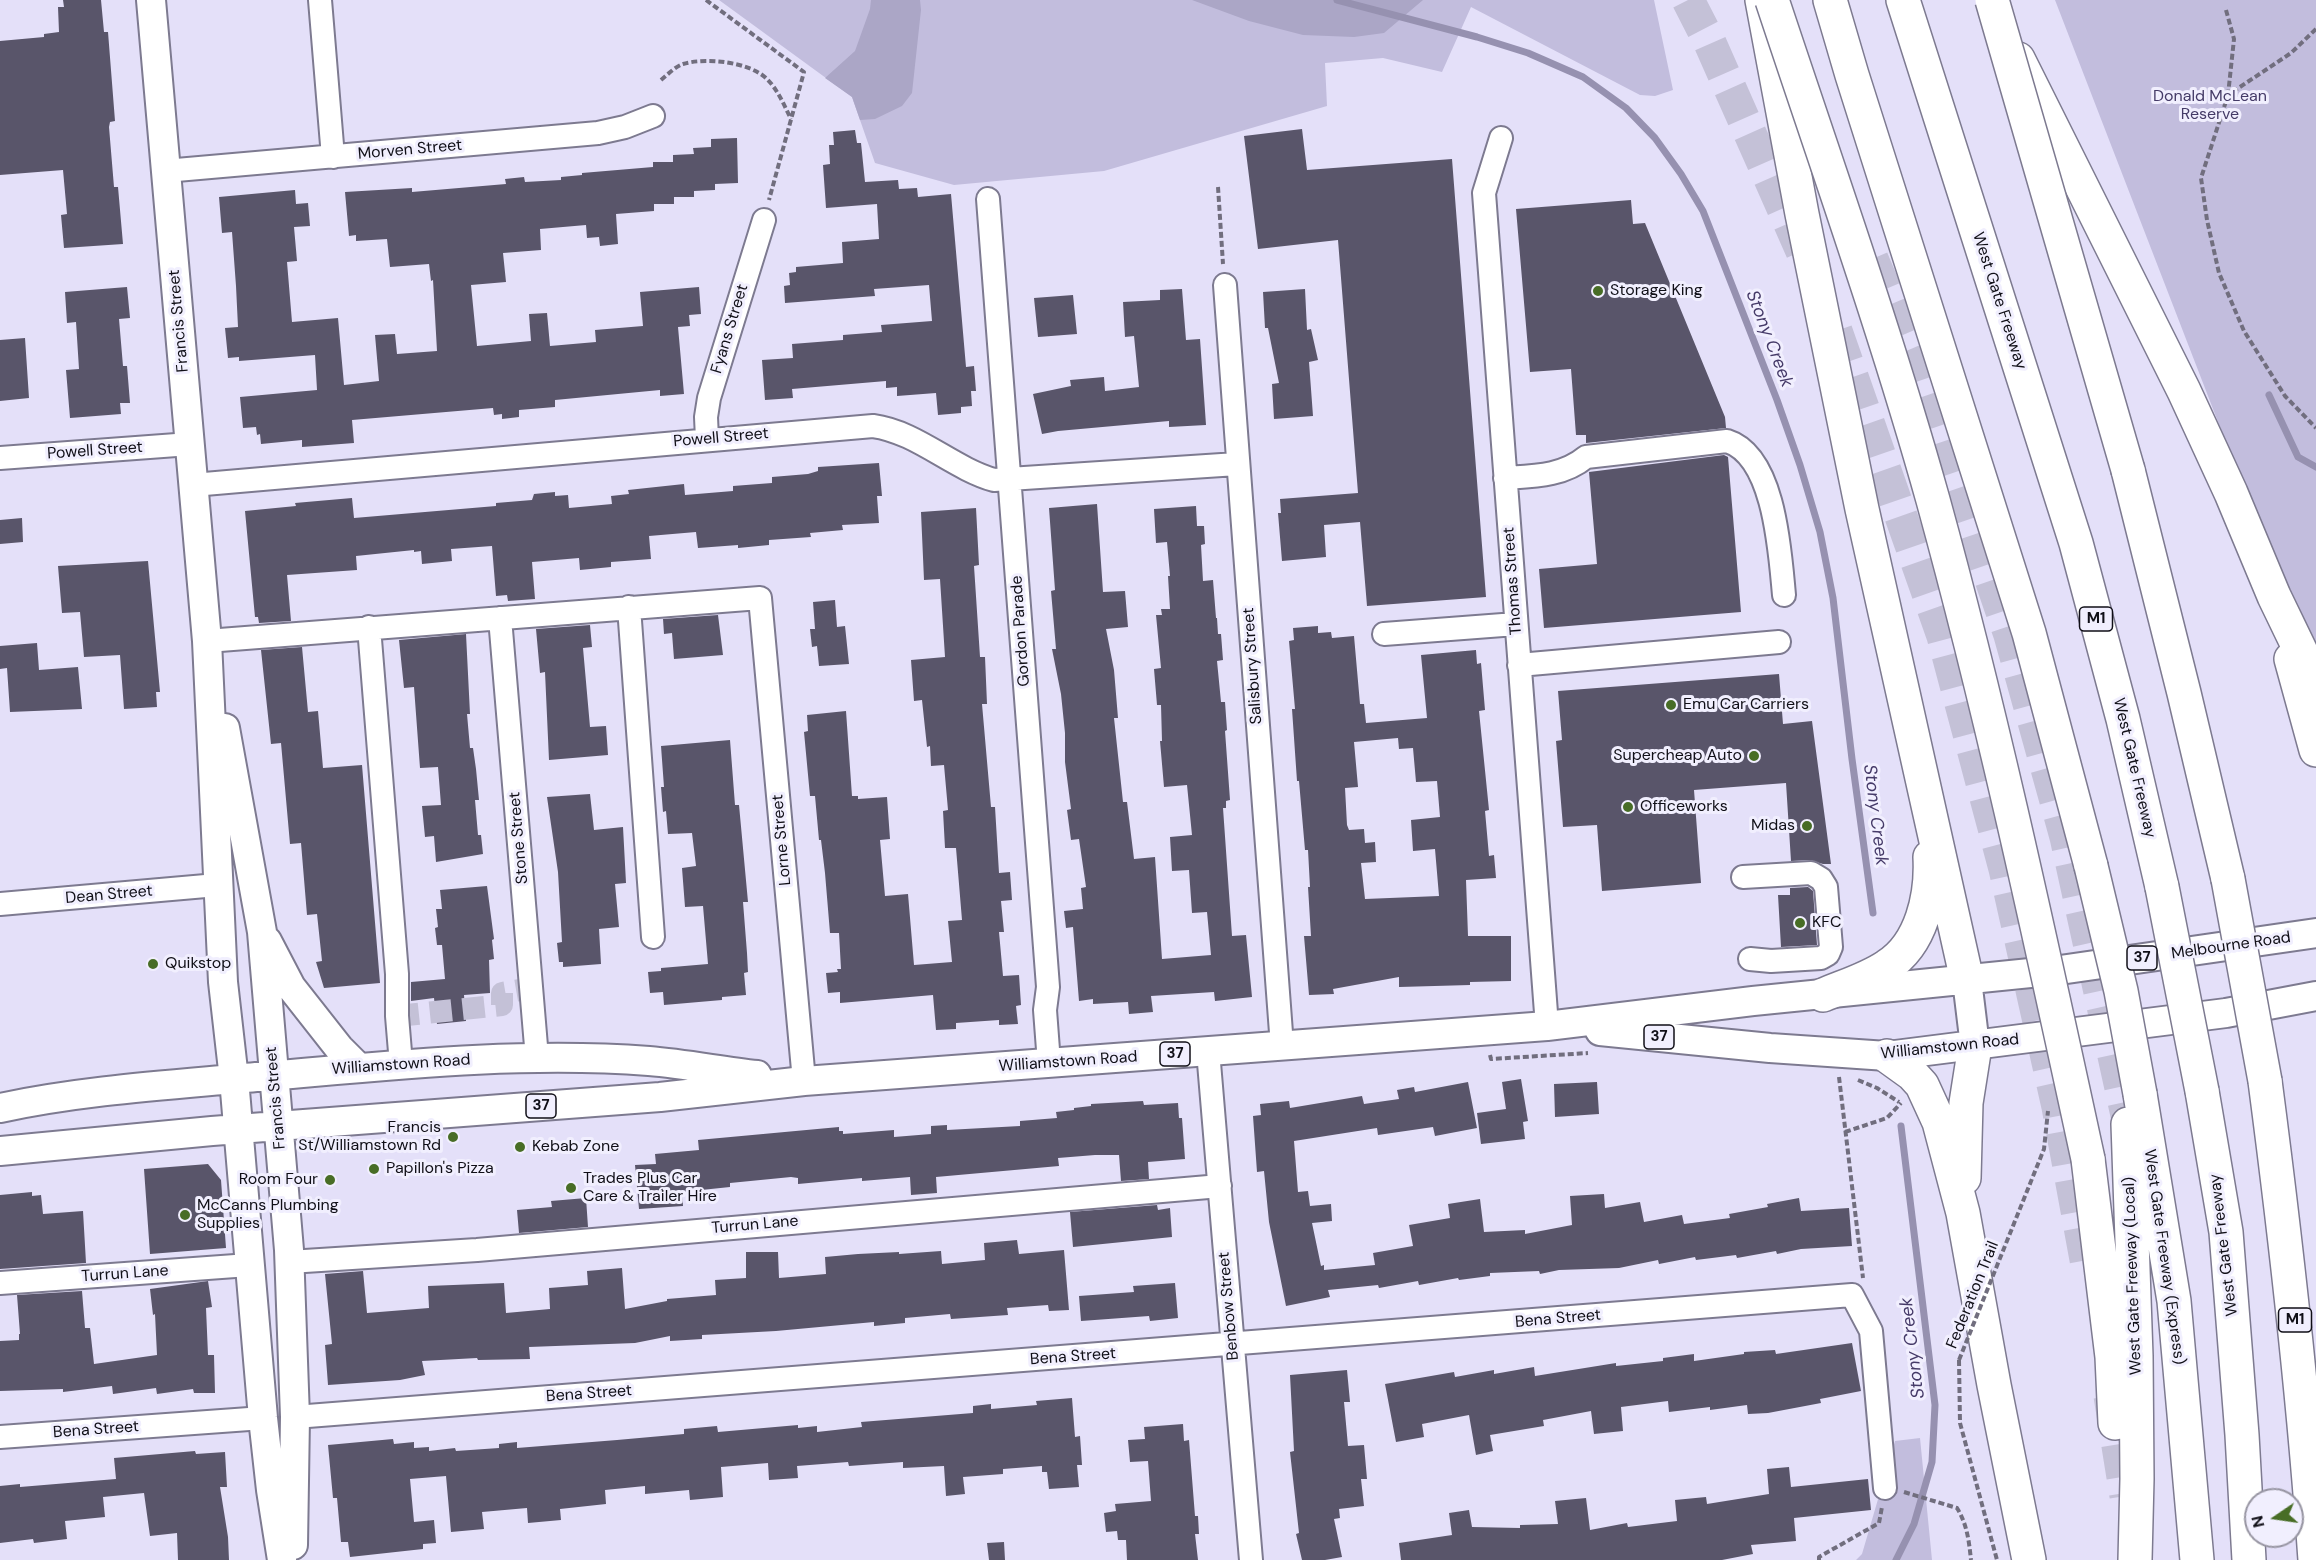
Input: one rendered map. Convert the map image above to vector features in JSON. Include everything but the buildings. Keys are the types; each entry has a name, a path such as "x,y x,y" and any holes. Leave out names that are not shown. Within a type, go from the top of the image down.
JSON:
{"highway":[{"path":"1762,0 1802,214 1862,510 1925,782 1967,980"},
{"path":"1772,0 1888,349 1932,499 1983,689 2088,1159 2112,1357 2121,1560"},
{"name":"West Gate Freeway (Local)","path":"1830,0 2029,633 2091,866 2121,991 2134,1093 2129,1182 2136,1356 2137,1479 2134,1560"},
{"name":"West Gate Freeway","path":"1903,0 2076,543 2123,719 2162,887 2202,1091 2226,1232 2249,1560"},
{"path":"1991,0 2184,391 2232,493 2274,597 2316,683"},
{"name":"M1","path":"1991,0 2128,470 2228,879 2265,1081 2299,1359 2314,1560"},
{"path":"2274,597 2316,750"},
{"path":"1823,995 1887,966 1905,951 1917,930 1926,909 1931,877 1925,782"},
{"path":"1963,1213 1966,1103 1976,1046"},
{"path":"1887,1056 1912,1074 1922,1085 1939,1122 1963,1213 2029,1560"},
{"name":"West Gate Freeway (Express)","path":"2134,1093 2174,1301 2197,1560"}],"main road":[{"name":"Francis Street","path":"151,0 207,641 223,982 234,1079 263,1418 282,1560"},
{"name":"Francis Street","path":"207,641 239,800 262,932 289,1262 295,1417 293,1560"},
{"path":"262,932 291,987 339,1048 358,1067"},
{"name":"Melbourne Road","path":"1967,980 2060,970 2316,933"},
{"name":"Williamstown Road","path":"0,1151 660,1097 804,1081 1547,1026 1753,1001 1967,980"},
{"path":"1967,980 1976,1046"},
{"name":"Williamstown Road","path":"1547,1026 1770,1048 1887,1056 2226,1013 2316,996"},
{"name":"Williamstown Road","path":"0,1108 94,1093 358,1067 537,1058 649,1061 804,1081"}],"street":[{"path":"320,0 333,157"},
{"name":"Morven Street","path":"165,171 598,133 625,127 653,116"},
{"name":"Thomas Street","path":"1501,138 1484,193 1547,1026"},
{"name":"Gordon Parade","path":"988,199 1048,987 1045,1010 1048,1063"},
{"name":"Fyans Street","path":"707,439 706,417 709,398 764,220"},
{"name":"Salisbury Street","path":"1225,285 1282,1046"},
{"name":"Powell Street","path":"193,485 859,427 884,428 901,434 977,474 994,480 1237,464"},
{"path":"1505,478 1552,474 1573,467 1586,457 1727,441 1738,445 1752,461 1766,485 1778,541 1784,595"},
{"name":"Powell Street","path":"0,458 190,444"},
{"name":"Lorne Street","path":"629,607 760,598 804,1081"},
{"path":"207,641 629,607 653,937"},
{"name":"Stone Street","path":"500,618 537,1058"},
{"path":"1384,634 1516,624"},
{"path":"369,627 397,974 397,1016 401,1064"},
{"path":"1519,664 1779,642"},
{"path":"1743,878 1811,873 1821,879 1826,886 1831,947 1828,954 1821,958 1771,961 1749,959"},
{"name":"Dean Street","path":"0,904 217,885"},
{"name":"Benbow Street","path":"1208,1051 1251,1560"},
{"name":"Turrun Lane","path":"289,1262 477,1250 1220,1186"},
{"name":"Turrun Lane","path":"0,1283 249,1265"},
{"path":"1852,1295 1871,1331 1888,1488"},
{"name":"Bena Street","path":"295,1417 1852,1295"},
{"name":"Bena Street","path":"0,1437 263,1418"}],"path":[{"path":"706,0 804,72 764,220"},
{"path":"2226,10 2234,39 2228,95 2201,178 2206,220 2219,273 2244,331 2285,396 2316,428"},
{"path":"2228,95 2291,53 2316,29"},
{"path":"661,80 682,64 717,61 739,63 766,78 780,96 791,119"},
{"path":"1218,187 1225,285"},
{"path":"1852,1295 1864,1276 1845,1132 1887,1118 1901,1103"},
{"name":"Federation Trail","path":"1997,1560 1960,1423 1959,1360 2044,1149"},
{"path":"1819,1560 1819,1557 1879,1523 1888,1488 1957,1508 1963,1518 1970,1541 1971,1560"}],"green space":[{"path":"719,0 1654,0 1673,90 1655,96 1640,95 1471,7 1442,72 1383,58 1325,63 1327,106 1104,171 954,185 875,163 852,97"},
{"name":"Donald McLean Reserve","path":"2055,0 2316,0 2316,657 2220,427"},
{"path":"1920,1438 1932,1560 1856,1560 1862,1554 1895,1441"}],"shaded area":[{"path":"871,0 920,0 921,10 912,93 902,106 875,119 860,120 852,97 825,78 855,51"},
{"path":"1192,0 1423,0 1384,33 1354,37 1303,35 1249,21"}],"waterway":[{"name":"Stony Creek","path":"1337,0 1477,37 1528,53 1583,77 1626,108 1655,138 1681,174 1703,211 1777,400 1820,532 1833,598 1873,913"},
{"path":"2269,395 2298,457 2316,467"},
{"name":"Stony Creek","path":"1896,1560 1914,1524 1932,1462 1935,1405 1901,1126"}],"tunnel":[{"path":"1688,0 1710,43 1802,251"},
{"path":"1872,259 1922,377 2010,635 2066,837 2135,1152"},
{"path":"1836,331 1943,636 2005,869 2058,1107 2087,1265"},
{"path":"397,1016 502,1005 502,993 531,988"},
{"path":"2110,1396 2126,1496"}],"place":[{"name":"Storage King","path":"1598,291"},
{"name":"Emu Car Carriers","path":"1671,705"},
{"name":"Supercheap Auto","path":"1754,756"},
{"name":"Officeworks","path":"1628,807"},
{"name":"Midas","path":"1807,826"},
{"name":"KFC","path":"1800,923"},
{"name":"Quikstop","path":"153,964"},
{"name":"Francis St/Williamstown Rd","path":"453,1137"},
{"name":"Kebab Zone","path":"520,1147"},
{"name":"Papillon's Pizza","path":"374,1169"},
{"name":"Room Four","path":"330,1180"},
{"name":"Trades Plus Car Care & Trailer Hire","path":"571,1188"},
{"name":"McCanns Plumbing Supplies","path":"185,1215"}]}
